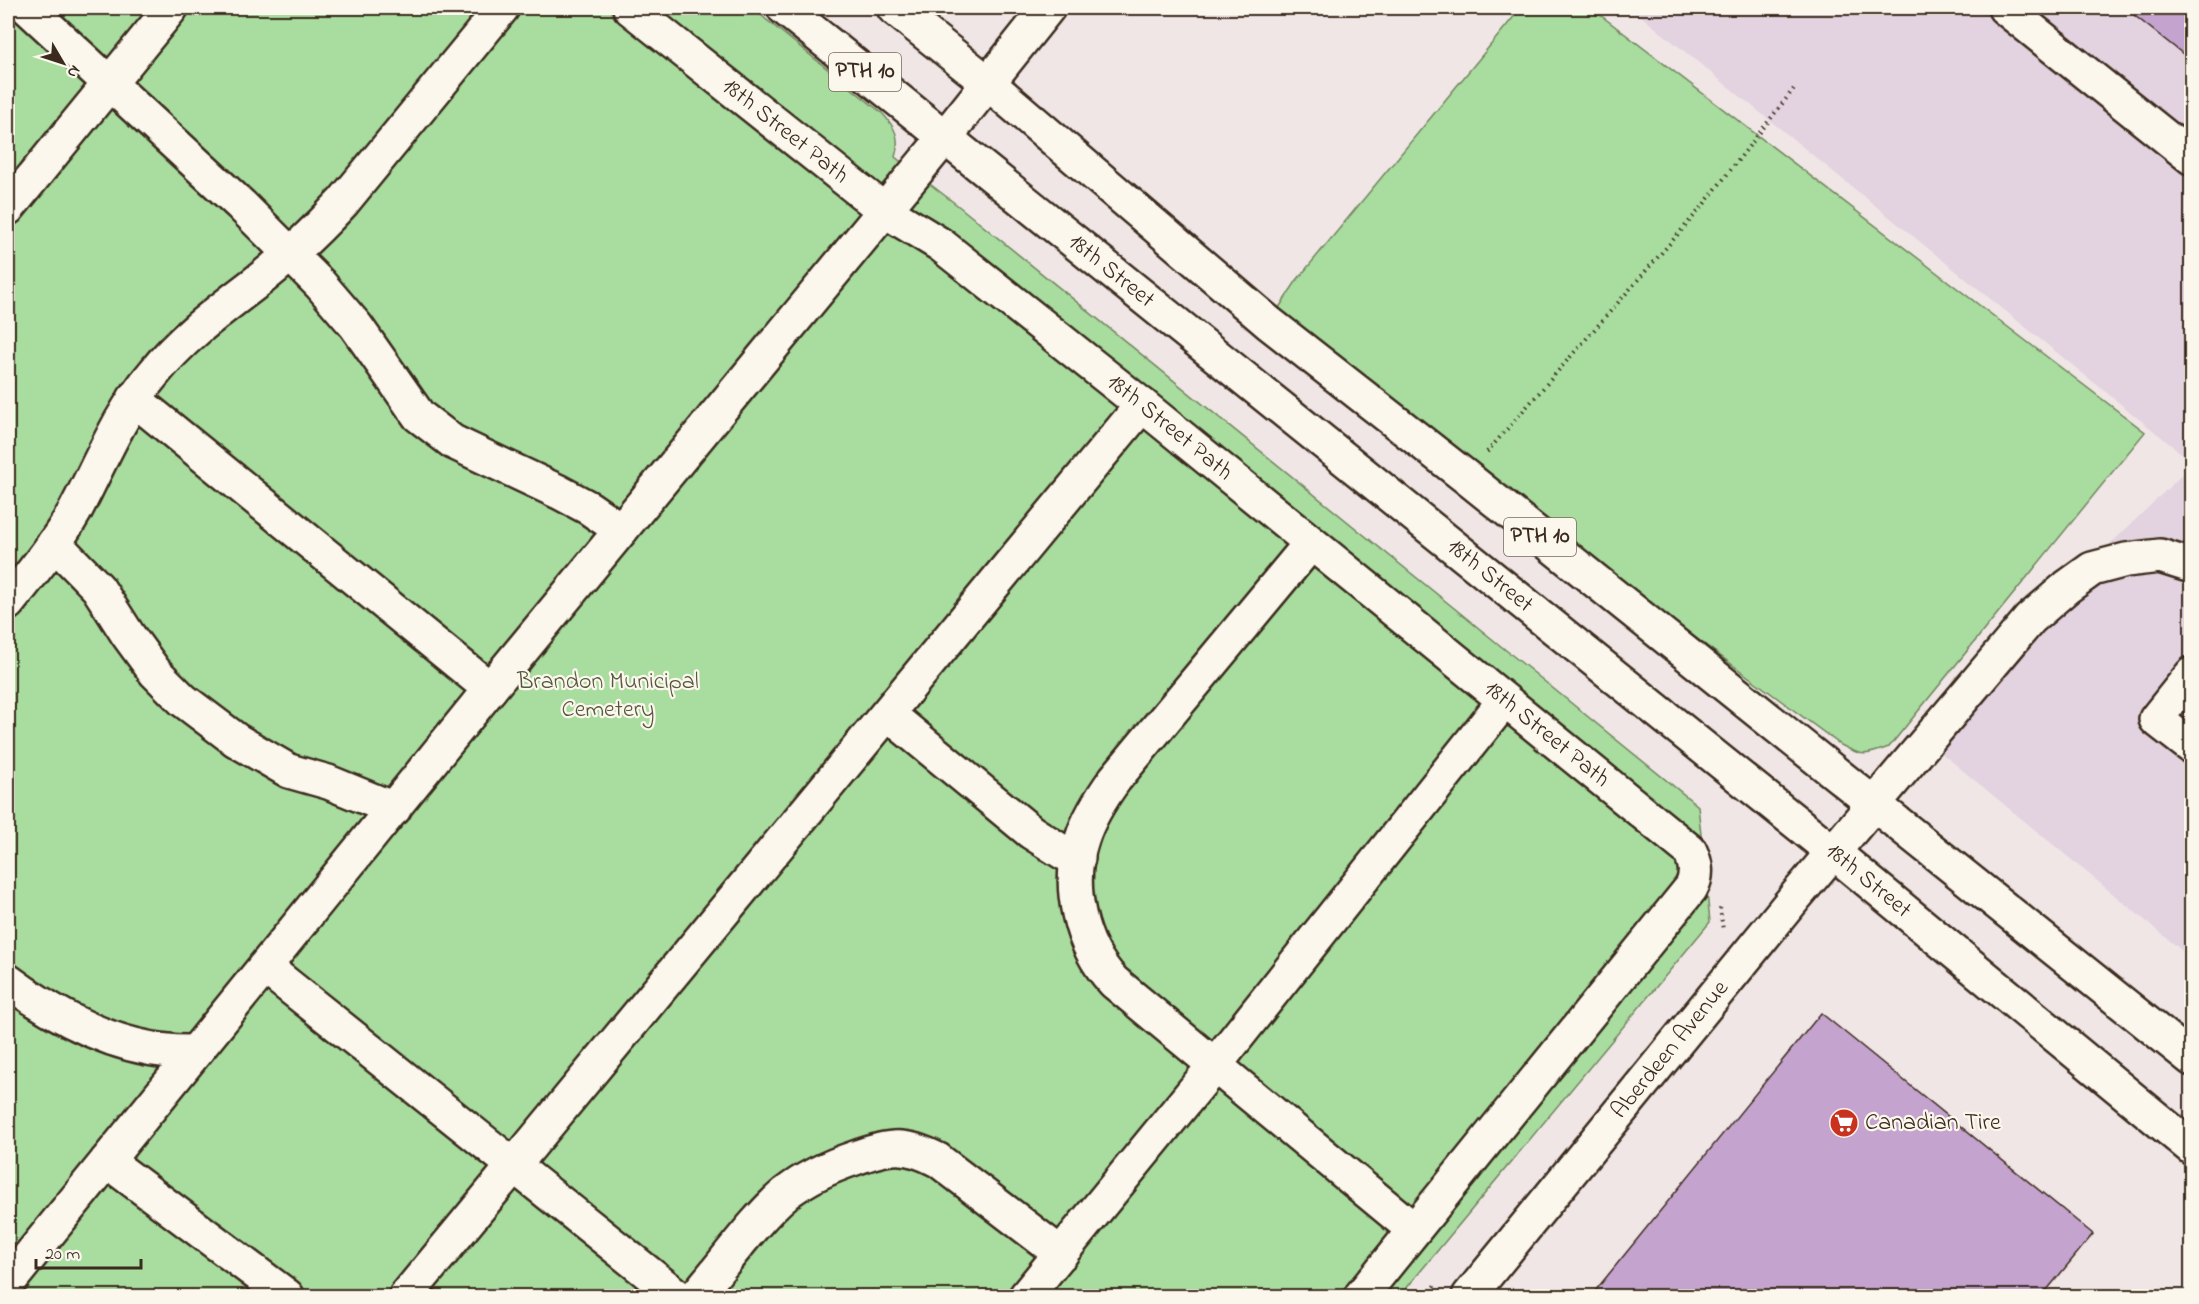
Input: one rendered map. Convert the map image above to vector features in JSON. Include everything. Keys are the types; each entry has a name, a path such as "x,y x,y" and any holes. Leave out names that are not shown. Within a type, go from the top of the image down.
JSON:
{"main road":[{"path":"28,8 233,197 338,303 419,416 453,442 559,492 589,508 621,530"},
{"path":"8,208 171,8"},
{"path":"8,603 54,543 74,511 134,399 164,360 190,333 290,254 319,228 343,202 502,8"},
{"name":"18th Street Path","path":"630,8 884,210 941,245 1142,405 1690,851 1695,863 1695,876 1691,888 1414,1230"},
{"name":"18th Street","path":"784,8 1833,852 2192,1148"},
{"name":"PTH 10","path":"894,8 988,83 1269,323 1466,477 2192,1059"},
{"path":"8,1283 490,688 945,137 1048,8"},
{"path":"2005,8 2192,159"},
{"path":"134,399 490,688"},
{"path":"406,1296 1142,405"},
{"path":"54,543 98,588 155,672 183,700 236,740 289,771 328,782 394,808"},
{"path":"1311,543 1115,778 1101,799 1082,840 1078,858 1077,898 1081,923 1089,946 1101,968 1114,982 1414,1230 1360,1296"},
{"name":"Aberdeen Avenue","path":"1469,1296 1833,852 2030,619 2092,569 2126,560 2160,556 2192,566"},
{"path":"2192,674 2156,718 2192,747"},
{"path":"1026,1296 1214,1066 1504,701"},
{"path":"888,714 1031,832 1064,853 1078,858"},
{"path":"265,967 677,1296"},
{"path":"8,981 41,1005 94,1032 123,1042 155,1049 195,1052"},
{"path":"696,1296 765,1214 786,1194 811,1176 840,1163 871,1152 897,1147 918,1150 938,1160 1061,1254"},
{"path":"107,1161 287,1296"}],"path":[{"path":"1466,477 1701,208 1796,86"}],"shaded area":[{"path":"1631,8 2191,8 2191,461"},
{"path":"2191,466 2191,958 1916,732"}],"green space":[{"name":"Brandon Municipal Cemetery","path":"8,8 752,8 882,113 896,133 895,157 961,208 1698,806 1710,922 1400,1296 8,1296"},
{"path":"1521,8 1591,8 2145,432 1889,747 1864,754 1841,745 1269,323 1297,280"}],"building":[{"path":"2125,8 2192,8 2192,61"},
{"name":"Canadian Tire","path":"1821,1013 2093,1234 2042,1296 1591,1296"}],"place":[{"name":"Canadian Tire","path":"1844,1123"}]}
